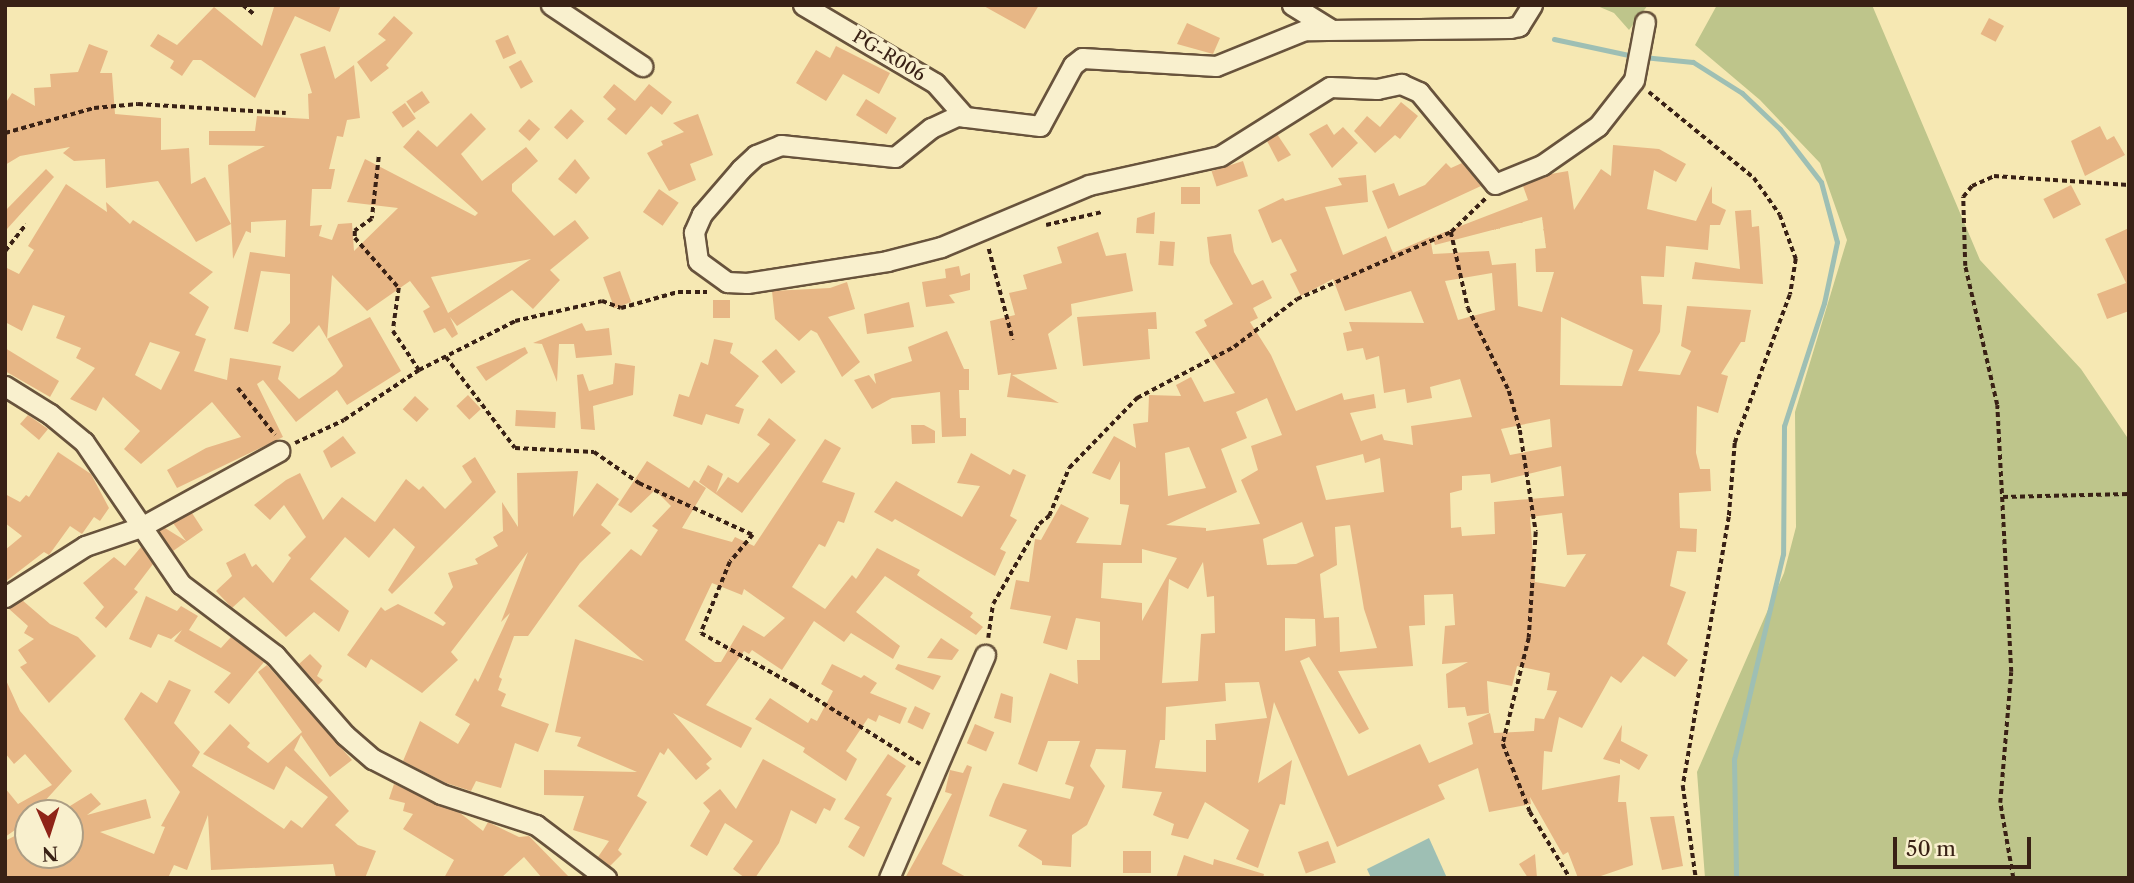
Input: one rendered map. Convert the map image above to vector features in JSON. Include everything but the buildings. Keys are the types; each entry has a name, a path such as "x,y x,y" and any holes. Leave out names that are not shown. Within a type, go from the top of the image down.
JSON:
{"street":[{"path":"551,5 642,66"},
{"path":"1292,5 1329,28"},
{"path":"1532,5 1519,26 1510,28 1305,30 1216,66 1082,58 1073,65 1040,126 965,117 931,128 895,157 780,145 756,155 702,214 694,232 698,261 727,282 747,284 887,261 941,247 1089,185 1220,156 1330,87 1377,89 1401,84 1419,92 1494,184 1542,165 1598,125 1634,80 1645,22"},
{"name":"PG-R006","path":"813,8 935,83 965,117"},
{"path":"5,386 50,414 84,442 181,584 275,655 345,735 373,759 441,794 536,825 606,878"},
{"path":"5,597 85,546 141,527 279,451"},
{"path":"889,878 985,655"}],"path":[{"path":"243,5 255,15"},
{"path":"1634,80 1754,178 1780,215 1796,259 1790,295 1735,443 1729,517 1683,786 1696,878"},
{"path":"5,133 94,107 138,104 286,113"},
{"path":"379,157 372,219 355,231 355,238 399,288 393,331 419,370"},
{"path":"2013,878 2000,803 2011,671 1997,405 1965,266 1963,197 1972,186 1994,176 2129,185"},
{"path":"985,655 993,604 1039,524 1049,516 1069,468 1137,398 1234,347 1297,299 1451,232 1494,184"},
{"path":"1042,226 1101,212"},
{"path":"5,251 26,224"},
{"path":"1451,232 1468,308 1513,404 1536,532 1529,638 1503,744 1530,812 1570,878"},
{"path":"976,251 997,245"},
{"path":"989,249 1013,340"},
{"path":"238,388 275,436 279,451 344,420 419,370 515,321 602,302 611,308 621,308 678,292 717,292"},
{"path":"446,357 515,448 594,452 639,483 753,535 730,562 701,633 794,685 933,773"},
{"path":"2003,497 2129,494"}],"green space":[{"path":"1595,5 1648,5 1629,30 1614,13"},
{"path":"1717,5 1872,5 1980,260 2081,369 2129,440 2129,878 1705,878 1697,772 1784,573 1796,527 1795,412 1847,240 1820,163 1760,100 1695,45"}],"water":[{"path":"1429,838 1447,878 1371,878 1367,869"}],"waterway":[{"path":"1554,39 1633,56"},
{"path":"1643,57 1693,62 1742,93 1780,129 1821,182 1837,242 1824,303 1784,426 1783,554 1734,759 1736,878"}]}
